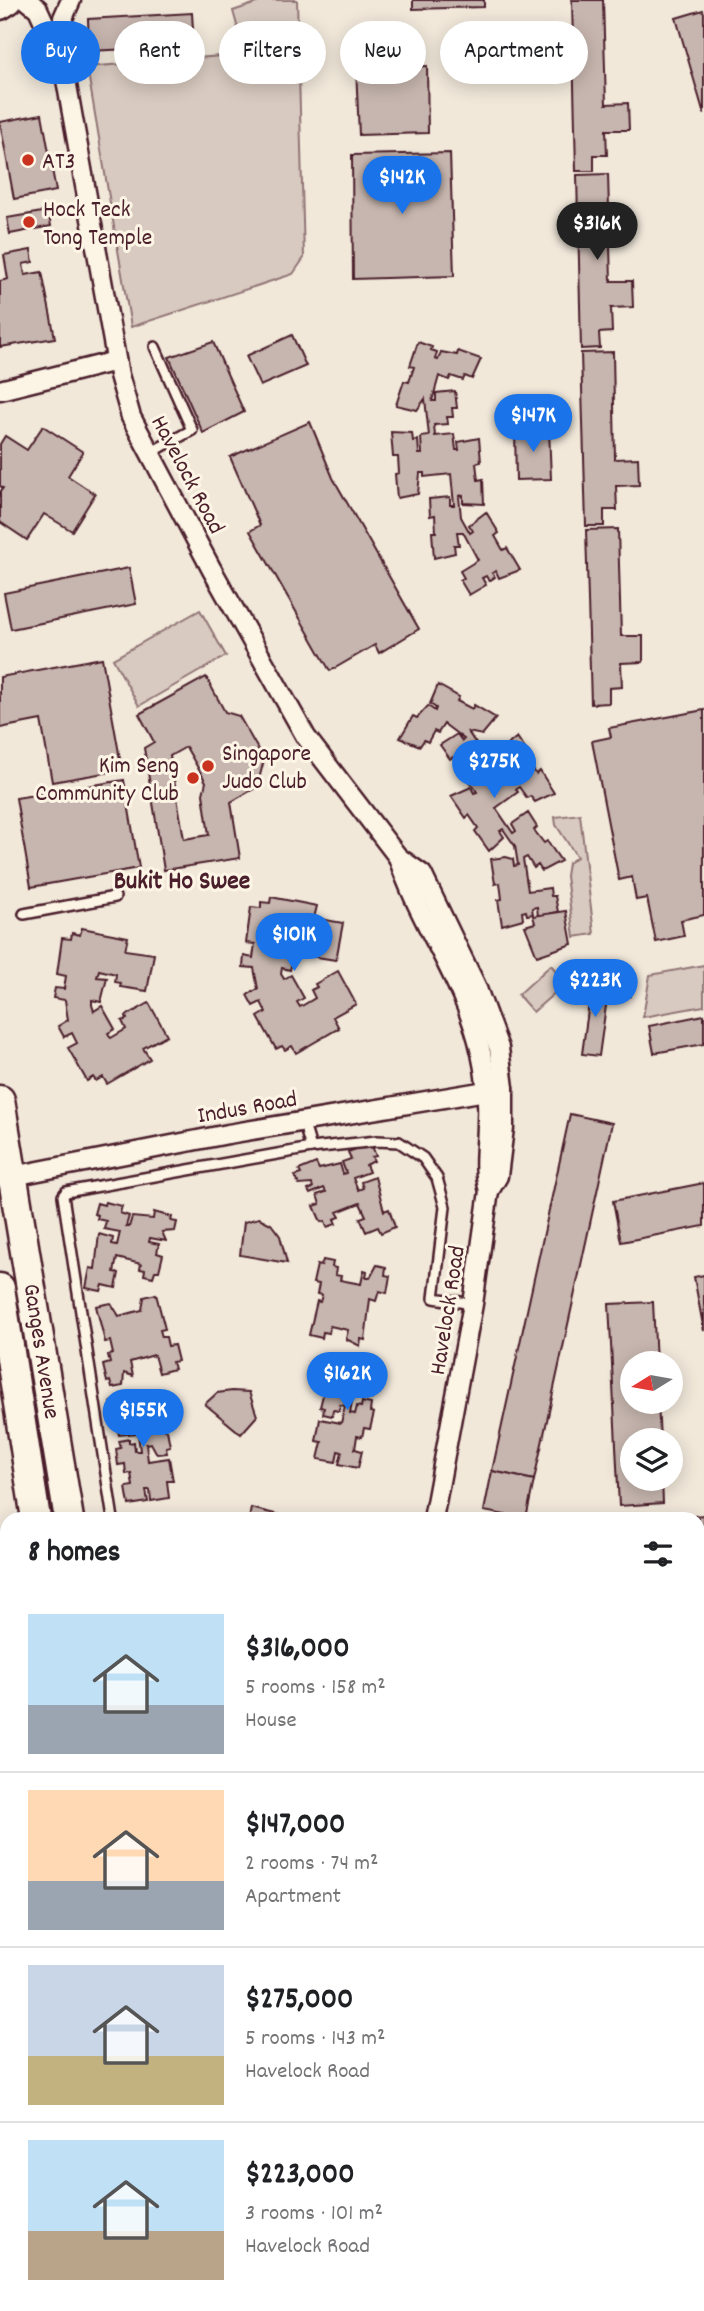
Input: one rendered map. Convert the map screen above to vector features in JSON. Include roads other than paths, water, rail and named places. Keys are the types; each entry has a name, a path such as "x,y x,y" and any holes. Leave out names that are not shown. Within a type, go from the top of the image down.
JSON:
{"main road":[{"path":"0,5 8,0"},
{"name":"Ganges Avenue","path":"0,1100 7,1177 68,1512"},
{"name":"Ganges Avenue","path":"0,1288 35,1512"}],"street":[{"name":"Havelock Road","path":"27,0 38,9 44,21"},
{"name":"Havelock Road","path":"63,21 71,0"},
{"name":"Havelock Road","path":"67,84 116,361 131,417 306,737 398,857 408,888 461,991 495,1089 484,1173 489,1191 473,1304 434,1512"},
{"path":"0,390 116,361"},
{"name":"Indus Road","path":"7,1177 303,1121 495,1089"}],"lane":[{"path":"150,453 192,430 155,347"},
{"path":"24,914 115,897"},
{"path":"303,1121 311,1148"},
{"path":"112,1512 63,1196 71,1190 311,1148 377,1141 399,1142 423,1158 437,1178 445,1207 434,1298 473,1304"}],"place":[{"name":"AT3","path":"28,160"},
{"name":"Hock Teck Tong Temple","path":"29,222"},
{"name":"Singapore Judo Club","path":"208,766"},
{"name":"Kim Seng Community Club","path":"193,778"}],"district":[{"name":"Bukit Ho Swee","path":"182,879"}]}
